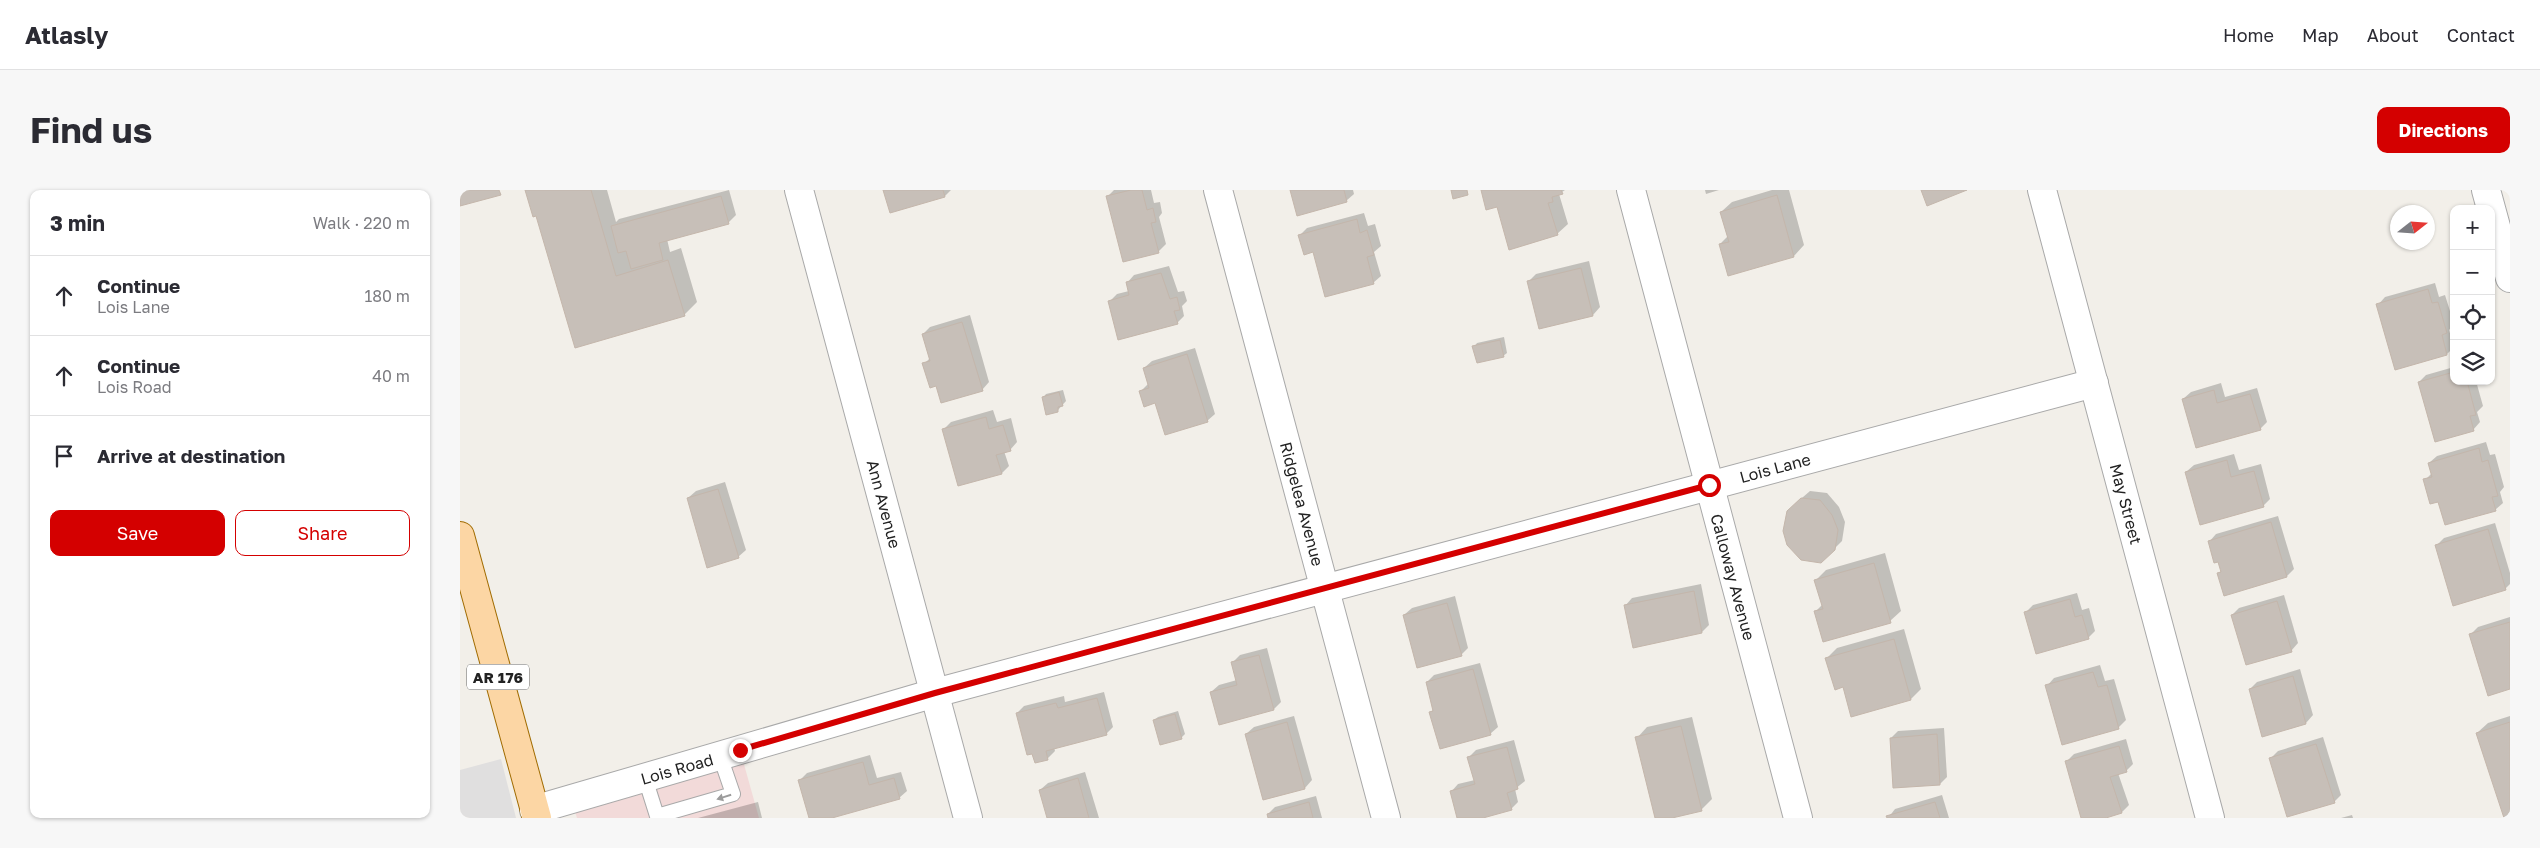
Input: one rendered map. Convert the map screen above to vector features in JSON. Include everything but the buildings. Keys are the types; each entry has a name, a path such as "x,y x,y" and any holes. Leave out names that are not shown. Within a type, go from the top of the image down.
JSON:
{"main road":[{"name":"AR 176","path":"460,536 536,814"}],"street":[{"name":"Ann Avenue","path":"799,190 968,818"},
{"name":"Ridgelea Avenue","path":"1218,190 1386,818"},
{"name":"Calloway Avenue","path":"1631,190 1798,818"},
{"name":"May Street","path":"2042,190 2210,818"},
{"path":"2486,190 2505,239 2510,278"},
{"name":"Lois Lane","path":"935,693 1709,485 2094,384"},
{"name":"Lois Road","path":"536,814 646,778 935,693"}],"lane":[{"path":"646,778 656,817 733,794 720,756"}],"shaded area":[{"path":"740,750 759,818 577,818 571,799"},
{"path":"501,759 516,818 460,818 460,770"}],"route":[{"path":"740,750 935,693 1709,485"}]}
